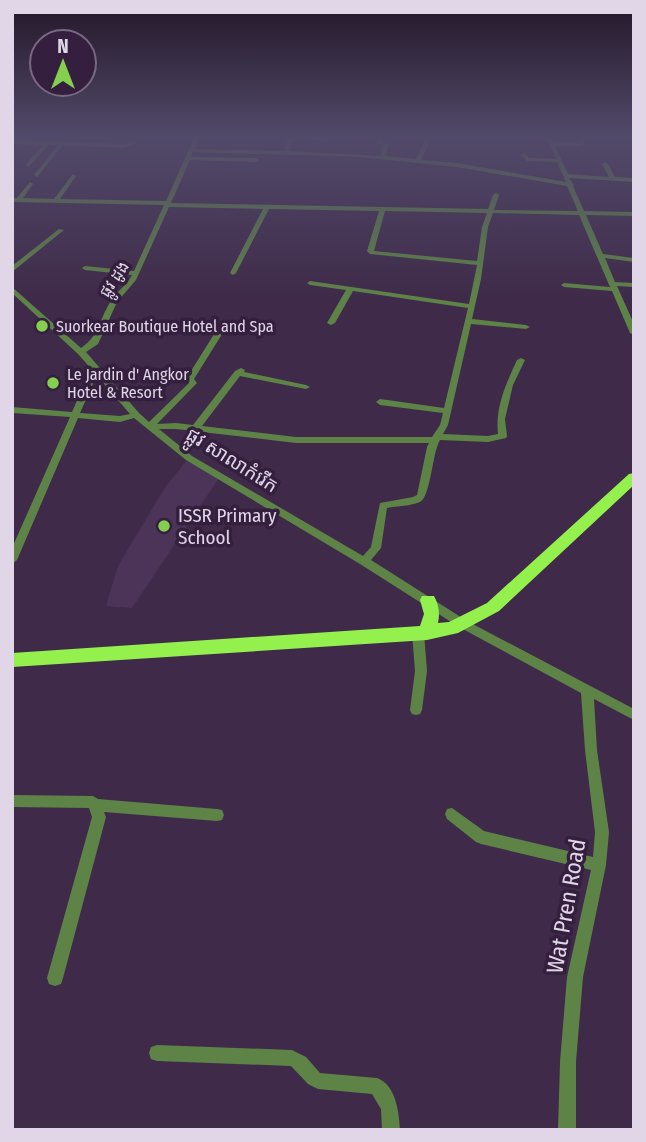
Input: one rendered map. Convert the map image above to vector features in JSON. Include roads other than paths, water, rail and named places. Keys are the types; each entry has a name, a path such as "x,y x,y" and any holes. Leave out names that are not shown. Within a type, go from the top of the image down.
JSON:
{"highway":[{"path":"12,660 422,633 463,624 493,607 634,477"},
{"path":"422,633 432,614 428,600"}],"street":[{"path":"56,201 63,191"},
{"name":"ផ្លូវ ដូង","path":"86,349 106,325 114,301 136,272 173,191"},
{"path":"574,191 634,333"},
{"path":"364,561 376,548 383,505 416,500 421,496 436,439 444,425 489,211 496,195"},
{"path":"15,200 634,214"},
{"path":"233,273 267,207"},
{"path":"383,209 370,251 372,253 480,263"},
{"path":"12,270 61,230"},
{"path":"601,256 634,260"},
{"path":"85,268 136,272"},
{"path":"310,284 471,306"},
{"path":"564,285 634,285"},
{"name":"ផ្លូវ សាលាកំរើក","path":"12,289 86,349 99,372 136,415 189,458 364,561 463,624 634,715"},
{"path":"331,323 350,290"},
{"path":"468,321 526,327"},
{"path":"150,426 192,383 190,379 220,331"},
{"path":"150,426 196,428 296,440 488,439 503,436 502,415 521,359"},
{"path":"196,428 239,371 306,387"},
{"path":"12,560 91,378 99,372"},
{"path":"380,402 446,411"},
{"path":"12,410 120,419 136,415"},
{"path":"416,710 422,633"},
{"name":"Wat Pren Road","path":"568,1130 568,1062 575,977 599,865 602,823 591,750 587,691"},
{"path":"12,801 85,801 96,805 217,815"},
{"path":"55,978 99,817 96,805"},
{"path":"452,814 481,837 599,865"},
{"path":"157,1053 299,1060 312,1078 318,1081 377,1086 390,1107 391,1130"}],"place":[{"name":"Suorkear Boutique Hotel and Spa","path":"42,326"},
{"name":"Le Jardin d' Angkor Hotel & Resort","path":"53,383"},
{"name":"ISSR Primary School","path":"164,526"}]}
